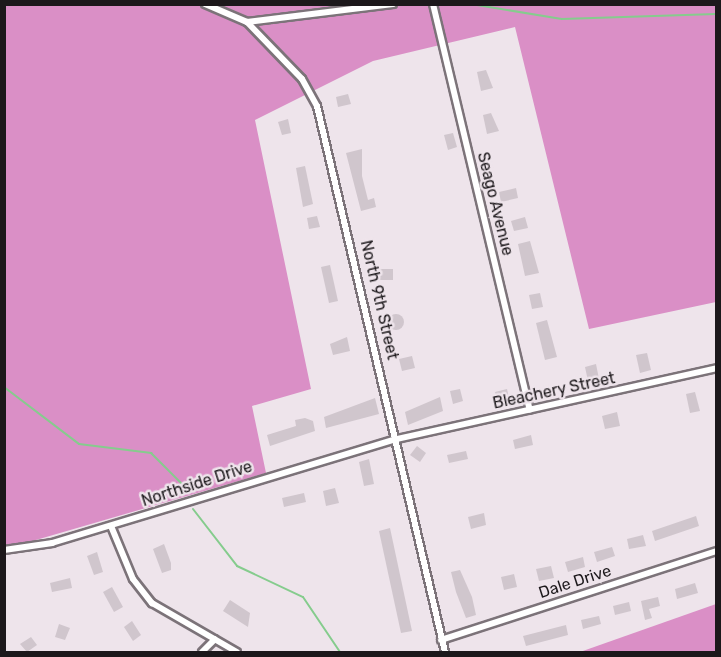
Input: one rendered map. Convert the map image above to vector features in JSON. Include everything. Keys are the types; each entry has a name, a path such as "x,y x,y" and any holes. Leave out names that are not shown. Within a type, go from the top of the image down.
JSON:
{"street":[{"name":"North 9th Street","path":"205,4 247,22 302,79 317,106 397,439 445,652"},
{"path":"247,22 393,4"},
{"name":"Seago Avenue","path":"433,4 530,410"},
{"name":"Bleachery Street","path":"397,439 717,368"},
{"name":"Northside Drive","path":"4,550 111,526 397,439"},
{"path":"111,526 133,579 152,603 237,652"},
{"name":"Dale Drive","path":"441,640 717,550"},
{"path":"202,652 215,639"}],"shaded area":[{"path":"4,5 716,5 716,302 589,329 515,27 373,61 255,120 311,389 252,406 266,473 5,549"},
{"path":"716,604 716,652 580,652"}],"building":[{"path":"486,70 493,88 481,91 477,72"},
{"path":"348,94 351,104 338,107 336,97"},
{"path":"491,113 499,131 487,134 483,115"},
{"path":"288,119 291,133 282,135 278,122"},
{"path":"453,133 457,147 448,150 444,135"},
{"path":"362,149 362,176 368,200 374,198 376,207 361,211 346,153"},
{"path":"305,166 313,204 303,207 296,168"},
{"path":"516,188 518,198 501,202 499,192"},
{"path":"317,216 320,227 309,229 307,218"},
{"path":"525,217 528,228 514,231 511,221"},
{"path":"530,241 539,273 525,276 518,244"},
{"path":"330,265 338,301 329,303 321,267"},
{"path":"373,269 393,269 393,280 373,280"},
{"path":"540,293 543,307 532,309 529,295"},
{"path":"393,314 399,314 404,322 402,328 393,330 388,325 388,319"},
{"path":"547,320 557,357 545,360 536,323"},
{"path":"347,337 350,351 333,355 330,344"},
{"path":"647,353 651,370 640,373 636,355"},
{"path":"412,356 415,368 402,371 399,359"},
{"path":"596,364 599,379 588,381 585,367"},
{"path":"460,389 463,401 453,404 450,391"},
{"path":"507,389 509,398 497,401 495,392"},
{"path":"695,392 700,411 690,413 686,394"},
{"path":"440,397 443,411 408,425 405,412"},
{"path":"375,398 379,414 326,428 324,417"},
{"path":"617,412 620,426 605,429 602,416"},
{"path":"305,418 313,421 315,431 270,446 267,435 296,426 295,420"},
{"path":"531,435 533,445 515,449 513,440"},
{"path":"417,446 426,453 420,462 410,455"},
{"path":"466,451 468,459 449,463 447,455"},
{"path":"369,459 374,484 364,486 359,462"},
{"path":"335,488 339,503 326,506 323,491"},
{"path":"304,493 306,502 284,507 282,498"},
{"path":"484,513 486,525 471,529 468,517"},
{"path":"696,516 699,526 655,541 652,531"},
{"path":"390,528 412,631 401,633 379,531"},
{"path":"643,535 646,546 629,549 627,539"},
{"path":"164,544 171,563 171,570 162,573 153,549"},
{"path":"612,547 615,556 597,562 594,552"},
{"path":"97,552 103,572 94,575 87,556"},
{"path":"583,557 585,567 568,572 565,562"},
{"path":"551,566 554,578 539,581 536,569"},
{"path":"460,570 472,597 476,615 466,618 451,572"},
{"path":"514,574 517,587 504,590 501,577"},
{"path":"70,578 72,588 52,592 50,583"},
{"path":"695,583 698,593 677,599 675,589"},
{"path":"112,587 123,607 114,612 103,592"},
{"path":"658,597 660,606 649,609 652,618 645,620 641,601"},
{"path":"230,600 250,613 248,627 223,611"},
{"path":"629,602 631,611 615,615 613,606"},
{"path":"599,616 601,624 583,629 581,620"},
{"path":"132,621 141,635 133,641 124,627"},
{"path":"59,624 70,628 65,640 55,637"},
{"path":"566,625 568,635 526,646 523,636"},
{"path":"31,637 37,645 27,652 20,644"}],"waterway":[{"path":"471,4 562,19 716,14"},
{"path":"4,387 79,444 151,453 186,488"},
{"path":"193,509 237,566 303,597 340,652"}]}
